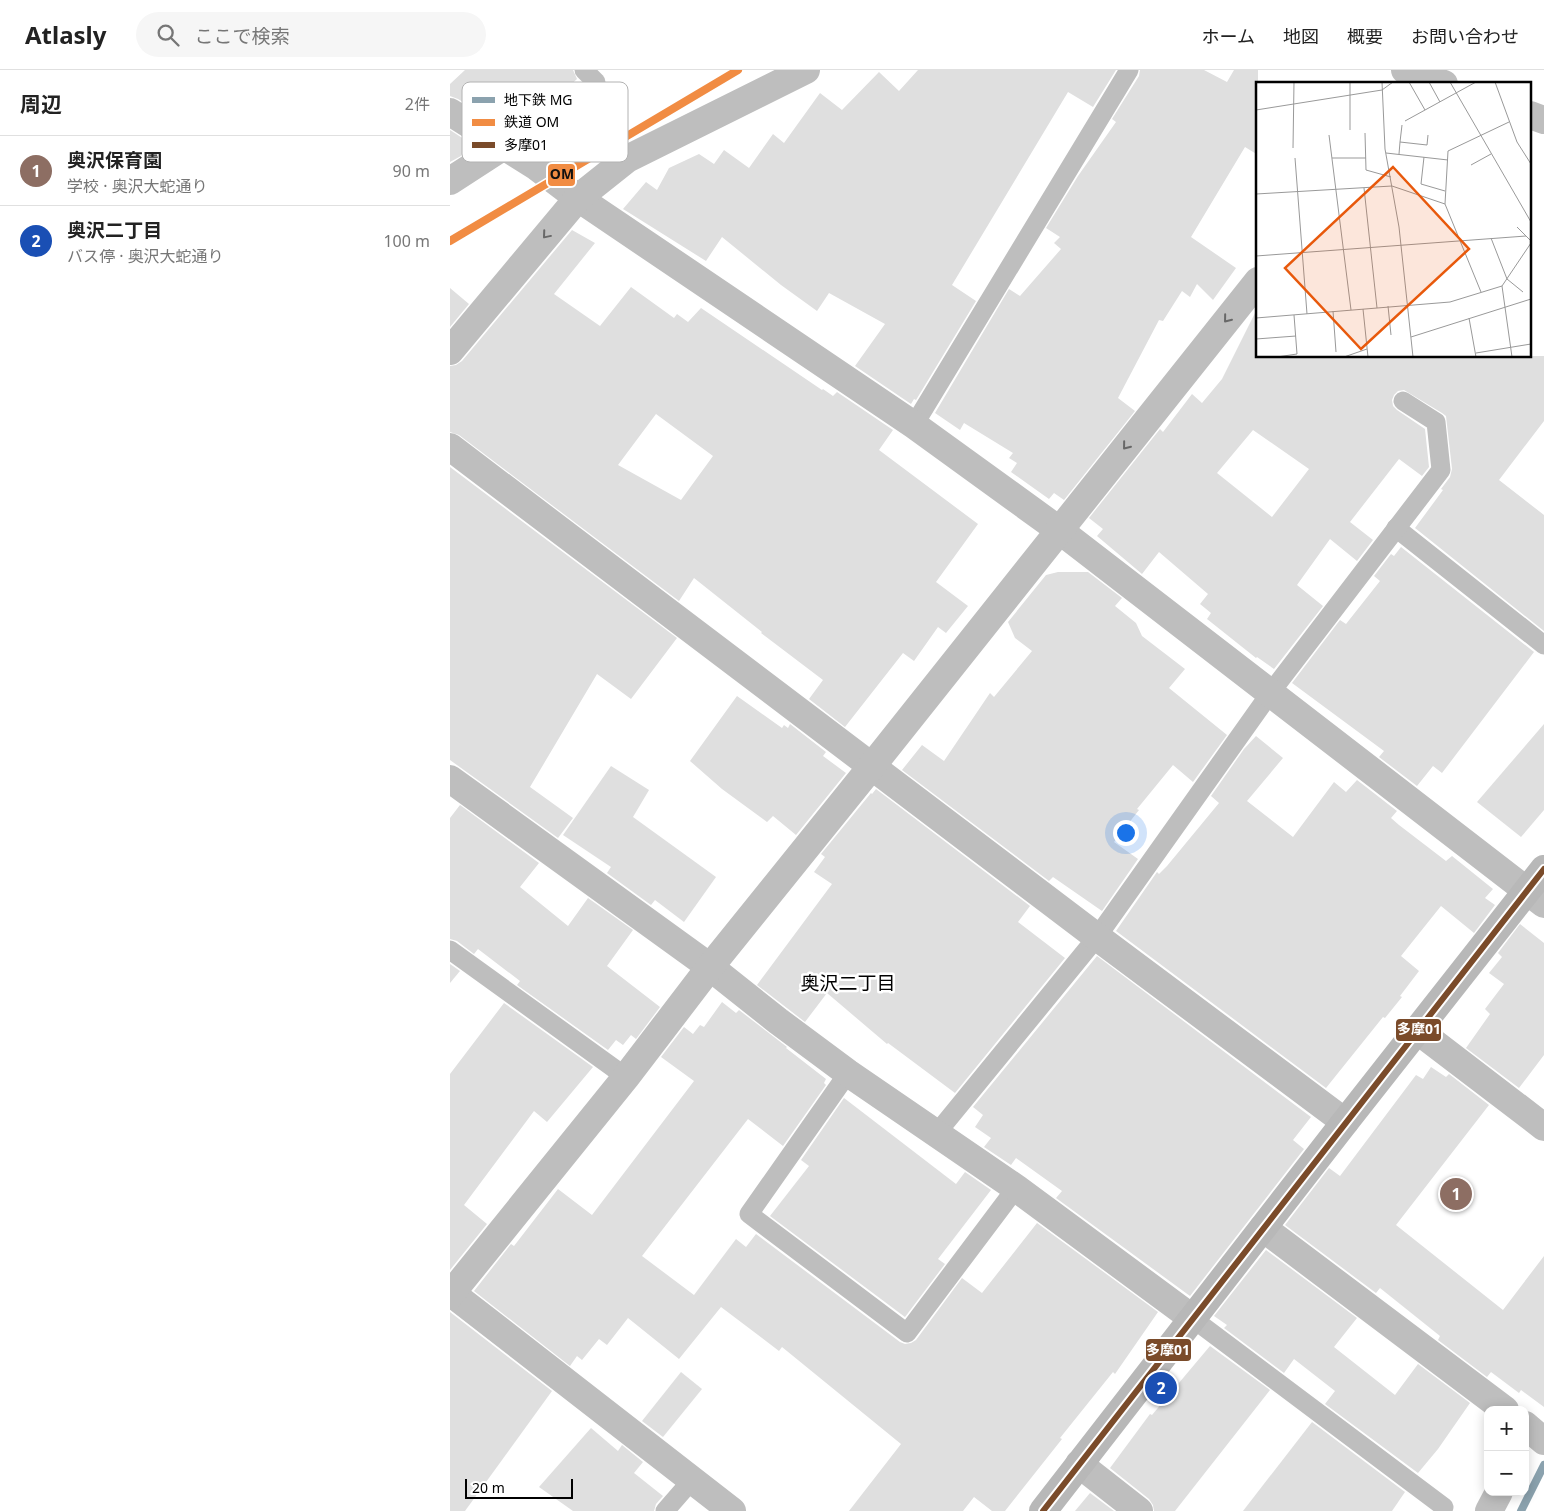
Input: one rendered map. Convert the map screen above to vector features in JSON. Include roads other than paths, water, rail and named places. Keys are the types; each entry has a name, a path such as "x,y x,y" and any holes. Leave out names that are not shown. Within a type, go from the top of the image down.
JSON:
{"street":[{"path":"628,159 806,70"},
{"path":"450,112 462,120"},
{"path":"1532,116 1544,120"},
{"path":"450,181 479,162"},
{"path":"529,162 578,198 914,425 1059,530 1535,897"},
{"path":"450,351 578,198 624,162"},
{"path":"732,1511 451,1294 626,1077 710,967 1256,284"},
{"path":"450,446 1097,937 1345,1122"},
{"path":"450,779 710,967 778,1021 848,1072 1016,1188 1192,1318"},
{"path":"1043,1511 1417,1030 1535,897 1544,869"},
{"path":"1417,1030 1544,1127"},
{"path":"1263,1228 1500,1406"},
{"path":"1079,1464 1139,1511"},
{"path":"1489,1511 1497,1496"}],"lane":[{"path":"914,425 1129,70"},
{"path":"936,1134 1097,937 1270,692 1441,470 1436,422 1403,401"},
{"path":"1396,528 1544,645"},
{"path":"450,950 626,1077"},
{"path":"848,1072 749,1214 907,1333 1016,1188"},
{"path":"1192,1318 1444,1507"},
{"path":"665,1511 692,1480"}],"metro line":[{"name":"MG","path":"1521,1511 1544,1465"}],"rail line":[{"name":"OM","path":"628,135 738,70"},
{"name":"OM","path":"450,241 583,162"}],"place":[{"name":"奥沢保育園","path":"1456,1194"},
{"name":"奥沢二丁目","path":"1161,1388"}],"district":[{"name":"奥沢二丁目","path":"848,983"}]}
